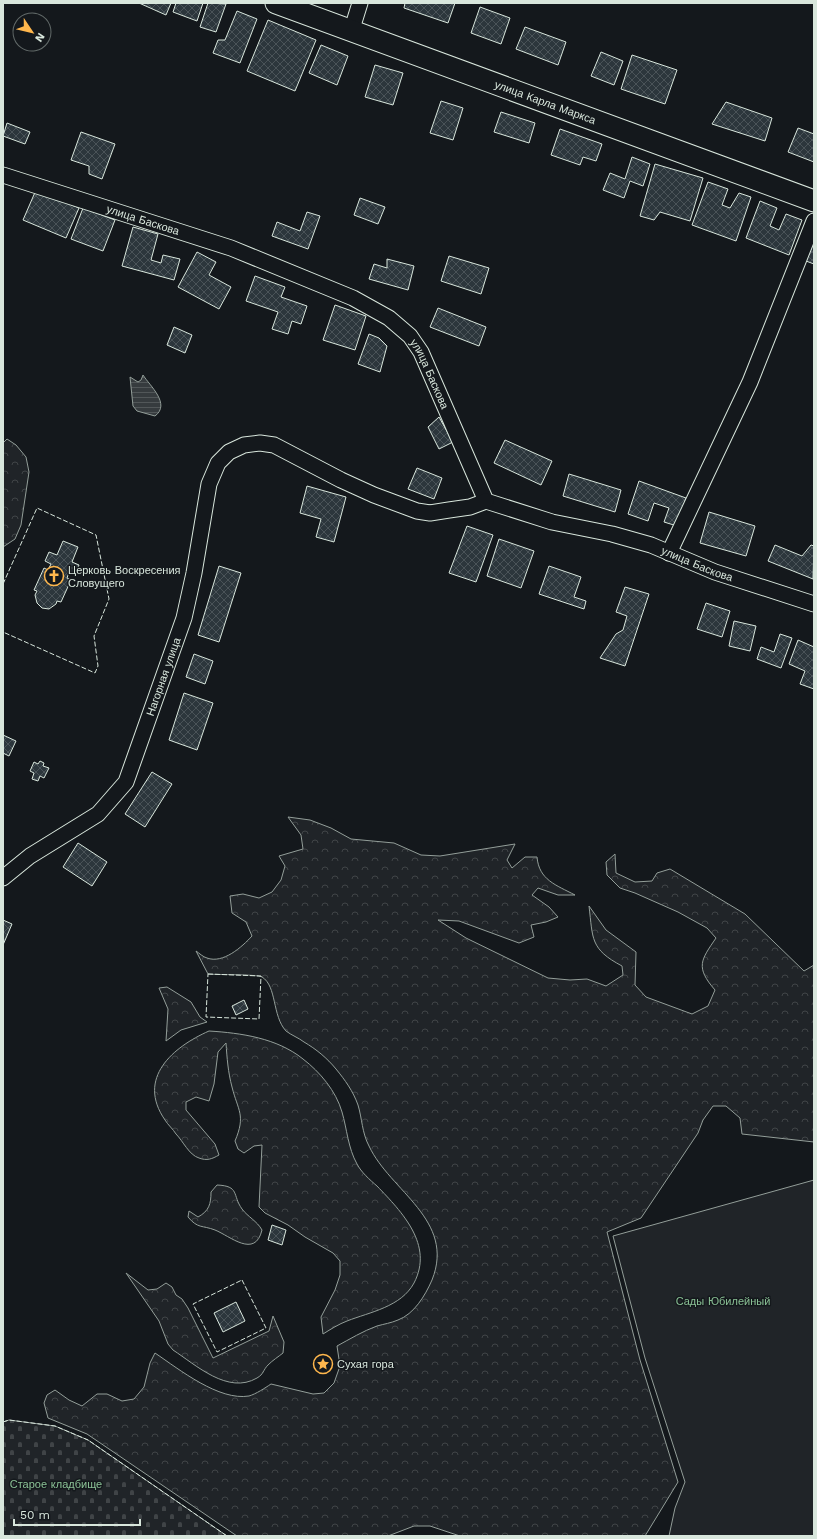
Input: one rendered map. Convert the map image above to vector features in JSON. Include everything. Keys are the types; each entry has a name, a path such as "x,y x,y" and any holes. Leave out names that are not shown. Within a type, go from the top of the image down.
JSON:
{"street":[{"name":"улица Карла Маркса","path":"276,3 351,32 814,201"},
{"path":"351,32 360,3"},
{"name":"улица Баскова","path":"3,175 231,248 353,298 389,318 410,336 421,352 486,501 552,522 633,539 715,572 814,604"},
{"path":"669,553 750,382 814,221"},
{"name":"Нагорная улица","path":"3,878 30,856 98,814 126,782 184,618 194,573 209,484 218,463 229,452 244,445 260,443 274,445 341,480 374,495 417,511 430,513 470,507 486,501"}],"green space":[{"path":"7,439 16,445 26,457 29,472 21,525 15,539 3,547 3,443"},
{"path":"288,817 310,820 331,828 351,839 394,843 421,855 440,856 515,844 507,860 512,868 525,857 537,857 538,865 541,871 550,881 575,895 558,895 538,888 532,895 549,907 558,917 546,922 531,925 534,937 519,943 459,921 438,920 466,938 548,978 570,980 587,979 606,986 623,975 622,966 604,954 595,942 591,927 589,906 606,930 636,952 635,985 646,997 692,1014 708,1006 715,990 705,975 702,964 707,952 716,938 707,928 678,912 620,888 607,875 606,862 615,854 616,873 635,882 652,881 657,873 670,869 745,914 804,971 814,965 814,1142 742,1134 740,1118 726,1106 713,1106 703,1120 698,1133 641,1218 607,1232 640,1360 678,1482 645,1536 460,1536 430,1526 414,1526 388,1536 237,1536 87,1434 48,1418 44,1403 47,1395 55,1390 69,1400 82,1406 97,1394 107,1394 122,1401 134,1399 144,1387 150,1363 155,1353 200,1383 225,1394 249,1396 271,1384 313,1394 324,1393 334,1383 340,1366 337,1346 372,1328 404,1317 418,1304 432,1280 437,1259 435,1240 428,1223 417,1207 379,1162 369,1146 365,1136 358,1105 346,1082 333,1065 321,1054 286,1031 278,1018 267,981 262,977 252,975 208,974 196,951 207,958 219,959 226,957 238,949 252,936 246,922 232,913 230,896 243,894 259,898 272,892 281,880 285,866 279,856 303,849 301,835"},
{"path":"167,987 191,1002 200,1017 207,1022 181,1030 166,1041 168,1009 159,988"},
{"path":"209,1031 246,1035 270,1041 282,1046 303,1059 327,1082 339,1104 344,1118 350,1145 357,1164 363,1173 387,1196 405,1218 418,1242 420,1255 419,1269 414,1283 401,1298 384,1308 347,1321 323,1334 321,1317 335,1290 340,1275 340,1261 333,1253 305,1237 288,1225 265,1213 259,1207 262,1145 254,1146 244,1153 238,1149 235,1141 240,1125 240,1113 232,1087 227,1060 226,1043 218,1052 214,1084 209,1101 196,1097 186,1102 186,1110 215,1144 219,1155 207,1159 202,1159 195,1156 189,1151 166,1122 157,1105 155,1091 157,1078 163,1066 172,1055 183,1046"},
{"name":"Сады Юбилейный","path":"814,1180 814,1536 669,1536 675,1508 685,1482 645,1358 613,1236"},
{"path":"217,1185 232,1189 242,1209 258,1224 262,1230 259,1239 254,1243 242,1243 215,1230 198,1225 191,1221 188,1217 189,1211 198,1217 207,1210 211,1200 211,1192"},
{"path":"126,1273 148,1290 157,1289 166,1283 172,1287 176,1295 182,1299 188,1308 213,1358 269,1331 273,1316 284,1342 283,1353 268,1365 257,1378 246,1382 235,1383 224,1381 213,1376 173,1350 168,1344 159,1321"},
{"name":"Старое кладбище","path":"9,1420 55,1426 88,1440 227,1536 3,1536 3,1422"}],"shaded area":[{"path":"143,375 158,395 160,401 161,406 155,416 137,411 133,406 130,377 138,382 141,380"}],"building":[{"path":"139,3 171,3 166,15"},
{"path":"176,3 203,3 197,21 173,12"},
{"path":"208,3 226,4 216,32 200,27"},
{"path":"405,3 455,3 448,23 404,8"},
{"path":"480,7 510,18 501,44 471,33"},
{"path":"237,11 257,19 240,63 213,53 218,40 225,40"},
{"path":"268,20 316,40 295,91 247,71"},
{"path":"525,27 566,42 558,65 516,49"},
{"path":"321,45 348,56 337,85 309,73"},
{"path":"601,52 623,61 614,85 591,76"},
{"path":"632,55 677,70 665,104 621,89"},
{"path":"375,65 403,73 393,105 365,97"},
{"path":"441,101 463,108 453,140 430,133"},
{"path":"726,102 772,118 765,141 712,124"},
{"path":"501,112 535,123 529,143 494,132"},
{"path":"7,123 30,132 25,144 3,136"},
{"path":"798,128 814,134 814,162 788,152"},
{"path":"560,129 602,144 596,161 583,157 580,165 551,155"},
{"path":"81,132 115,144 102,179 89,174 89,166 71,160"},
{"path":"632,157 650,164 643,186 630,181 624,198 603,190 610,173 625,179"},
{"path":"655,164 703,178 690,221 660,212 654,220 640,216"},
{"path":"708,182 728,189 722,205 730,208 739,193 751,197 736,241 692,225"},
{"path":"36,190 79,208 66,238 23,220"},
{"path":"360,198 385,207 378,224 354,215"},
{"path":"760,201 777,208 770,226 779,230 786,214 802,220 789,255 746,238"},
{"path":"83,208 115,220 103,251 71,239"},
{"path":"307,212 320,216 308,249 272,236 277,222 300,231"},
{"path":"133,227 158,234 151,260 161,263 163,255 180,259 174,280 122,266"},
{"path":"814,242 814,264 806,261"},
{"path":"197,252 216,262 209,275 231,287 219,309 178,287"},
{"path":"449,256 489,268 481,294 441,281"},
{"path":"387,259 414,266 408,290 369,279 374,264 387,268"},
{"path":"255,276 285,287 281,297 307,306 301,324 292,321 288,334 272,329 278,312 246,301"},
{"path":"335,305 366,316 355,350 323,340"},
{"path":"438,308 486,327 479,346 430,327"},
{"path":"174,327 192,335 185,353 167,345"},
{"path":"369,334 379,338 387,346 380,372 358,364"},
{"path":"439,417 453,442 439,449 428,427"},
{"path":"505,440 552,461 541,485 494,463"},
{"path":"417,468 442,478 434,499 408,489"},
{"path":"569,474 621,490 615,512 563,496"},
{"path":"639,481 686,498 677,526 664,522 669,508 654,503 648,521 628,514"},
{"path":"307,486 346,497 334,542 316,537 321,519 300,513"},
{"path":"709,512 755,526 746,556 700,543"},
{"path":"467,526 493,535 476,582 449,573"},
{"path":"499,539 534,551 521,588 487,576"},
{"name":"Церковь Воскресения Словущего","path":"63,541 78,547 72,562 79,565 75,575 69,572 67,578 71,580 61,602 57,601 56,604 49,609 42,608 37,603 35,595 37,591 34,590 44,568 48,570 51,564 45,561 49,552 57,555"},
{"path":"775,545 802,556 811,545 814,546 813,579 768,561"},
{"path":"219,566 241,573 219,642 198,635"},
{"path":"549,566 581,577 574,597 586,601 584,609 539,594"},
{"path":"625,587 649,594 625,666 600,658 616,634 623,630 627,616 616,612"},
{"path":"706,603 730,611 722,637 697,629"},
{"path":"734,621 756,626 750,651 729,646"},
{"path":"780,634 792,638 781,668 757,659 761,647 774,652"},
{"path":"798,640 814,647 814,689 800,684 805,671 789,664"},
{"path":"194,654 213,661 205,684 186,677"},
{"path":"184,693 213,703 197,750 169,740"},
{"path":"3,735 16,741 9,756 3,753"},
{"path":"40,761 44,763 43,766 49,768 44,778 40,776 38,781 32,779 34,773 30,771 34,762 38,764"},
{"path":"152,772 172,784 145,827 125,814"},
{"path":"78,843 107,862 92,886 63,867"},
{"path":"3,920 12,924 3,945"},
{"path":"244,1000 248,1009 236,1015 232,1006"},
{"path":"272,1225 286,1230 282,1245 268,1240"},
{"path":"236,1302 245,1321 223,1332 214,1313"}],"fence":[{"path":"3,584 37,508 96,535 109,599 94,636 98,666 95,673 3,632"},
{"path":"208,974 261,976 259,1019 206,1017 208,974"},
{"path":"242,1280 266,1328 217,1352 193,1304 242,1280"},
{"path":"3,1422 9,1420 55,1426 88,1440 227,1536"}],"place":[{"name":"Церковь Воскресения Словущего","path":"54,576"},
{"name":"Сухая гора","path":"323,1364"}]}
